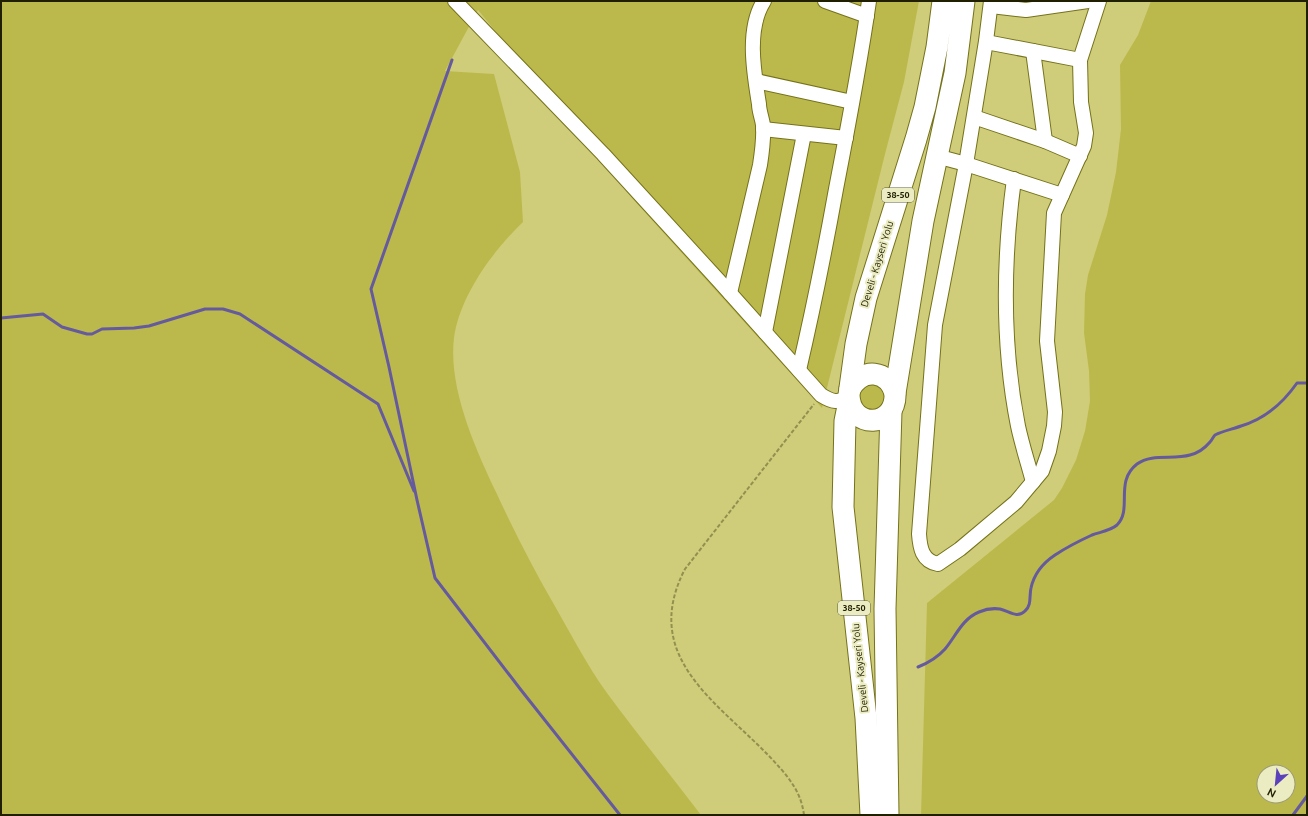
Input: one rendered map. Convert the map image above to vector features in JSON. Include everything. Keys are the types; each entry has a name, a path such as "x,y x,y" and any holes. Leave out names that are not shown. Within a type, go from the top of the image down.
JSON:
{"highway":[{"name":"Develi - Kayseri Yolu","path":"870,815 866,718 843,508 845,421 856,344 866,298 925,108 937,48 943,1"},
{"name":"38-50","path":"888,815 885,609 893,402 914,269 936,156 955,73 964,1"},
{"path":"868,374 874,374 880,375 890,382 893,402 882,419 864,419 854,412 849,395 857,379 868,374"}],"street":[{"path":"455,1 602,154 730,293 821,395 837,401 843,400 849,395"},
{"path":"730,293 762,155 763,129 756,81 753,35 758,14 764,1"},
{"path":"825,1 867,16"},
{"path":"799,370 814,304 846,138 869,1"},
{"path":"1088,1 1026,6 991,4 966,164 935,325 919,534 921,548 925,557 931,562 938,564 960,549 1016,502 1042,471 1046,461 1054,426 1055,412 1047,341 1054,214 1084,146 1086,133 1081,102 1080,60 1099,1"},
{"path":"986,42 1080,60"},
{"path":"1033,51 1045,141"},
{"path":"756,81 852,102"},
{"path":"974,117 1045,141 1080,156"},
{"path":"763,129 846,138"},
{"path":"765,332 804,134"},
{"path":"936,156 966,164 1062,195"},
{"path":"1014,179 1008,241 1006,303 1007,334 1012,388 1018,426 1033,482"}],"path":[{"path":"804,815 801,798 791,781 759,746 714,703 687,670 674,643 671,614 675,592 685,569 821,395"}],"shaded area":[{"path":"1,1 919,1 904,82 822,408 632,198 478,10 445,71 494,74 520,172 523,222 500,246 480,275 463,306 457,322 453,357 459,397 465,417 472,437 502,506 530,561 585,659 599,682 618,708 701,815 1,815"},
{"path":"1151,1 1307,1 1307,815 921,815 927,603 1054,500 1062,488 1076,460 1085,431 1090,401 1089,371 1084,333 1085,294 1088,275 1107,215 1116,172 1121,129 1120,65 1138,35"},
{"path":"874,381 888,395 879,412 860,407 859,388"}],"waterway":[{"path":"452,60 371,289 417,500 435,578 620,815"},
{"path":"1,318 43,314 62,327 92,334 102,329 149,326 205,309 223,309 240,314 378,404 414,491"},
{"path":"918,667 932,660 942,652 964,623 973,615 987,609 1000,609 1013,614 1019,614 1025,611 1029,606 1034,578 1047,562 1055,555 1073,544 1092,535 1111,529 1122,519 1126,479 1130,471 1137,464 1149,459 1183,456 1196,453 1206,446 1215,435 1250,423 1266,415 1286,397 1297,383 1307,383"},
{"path":"1293,815 1307,796"}]}
